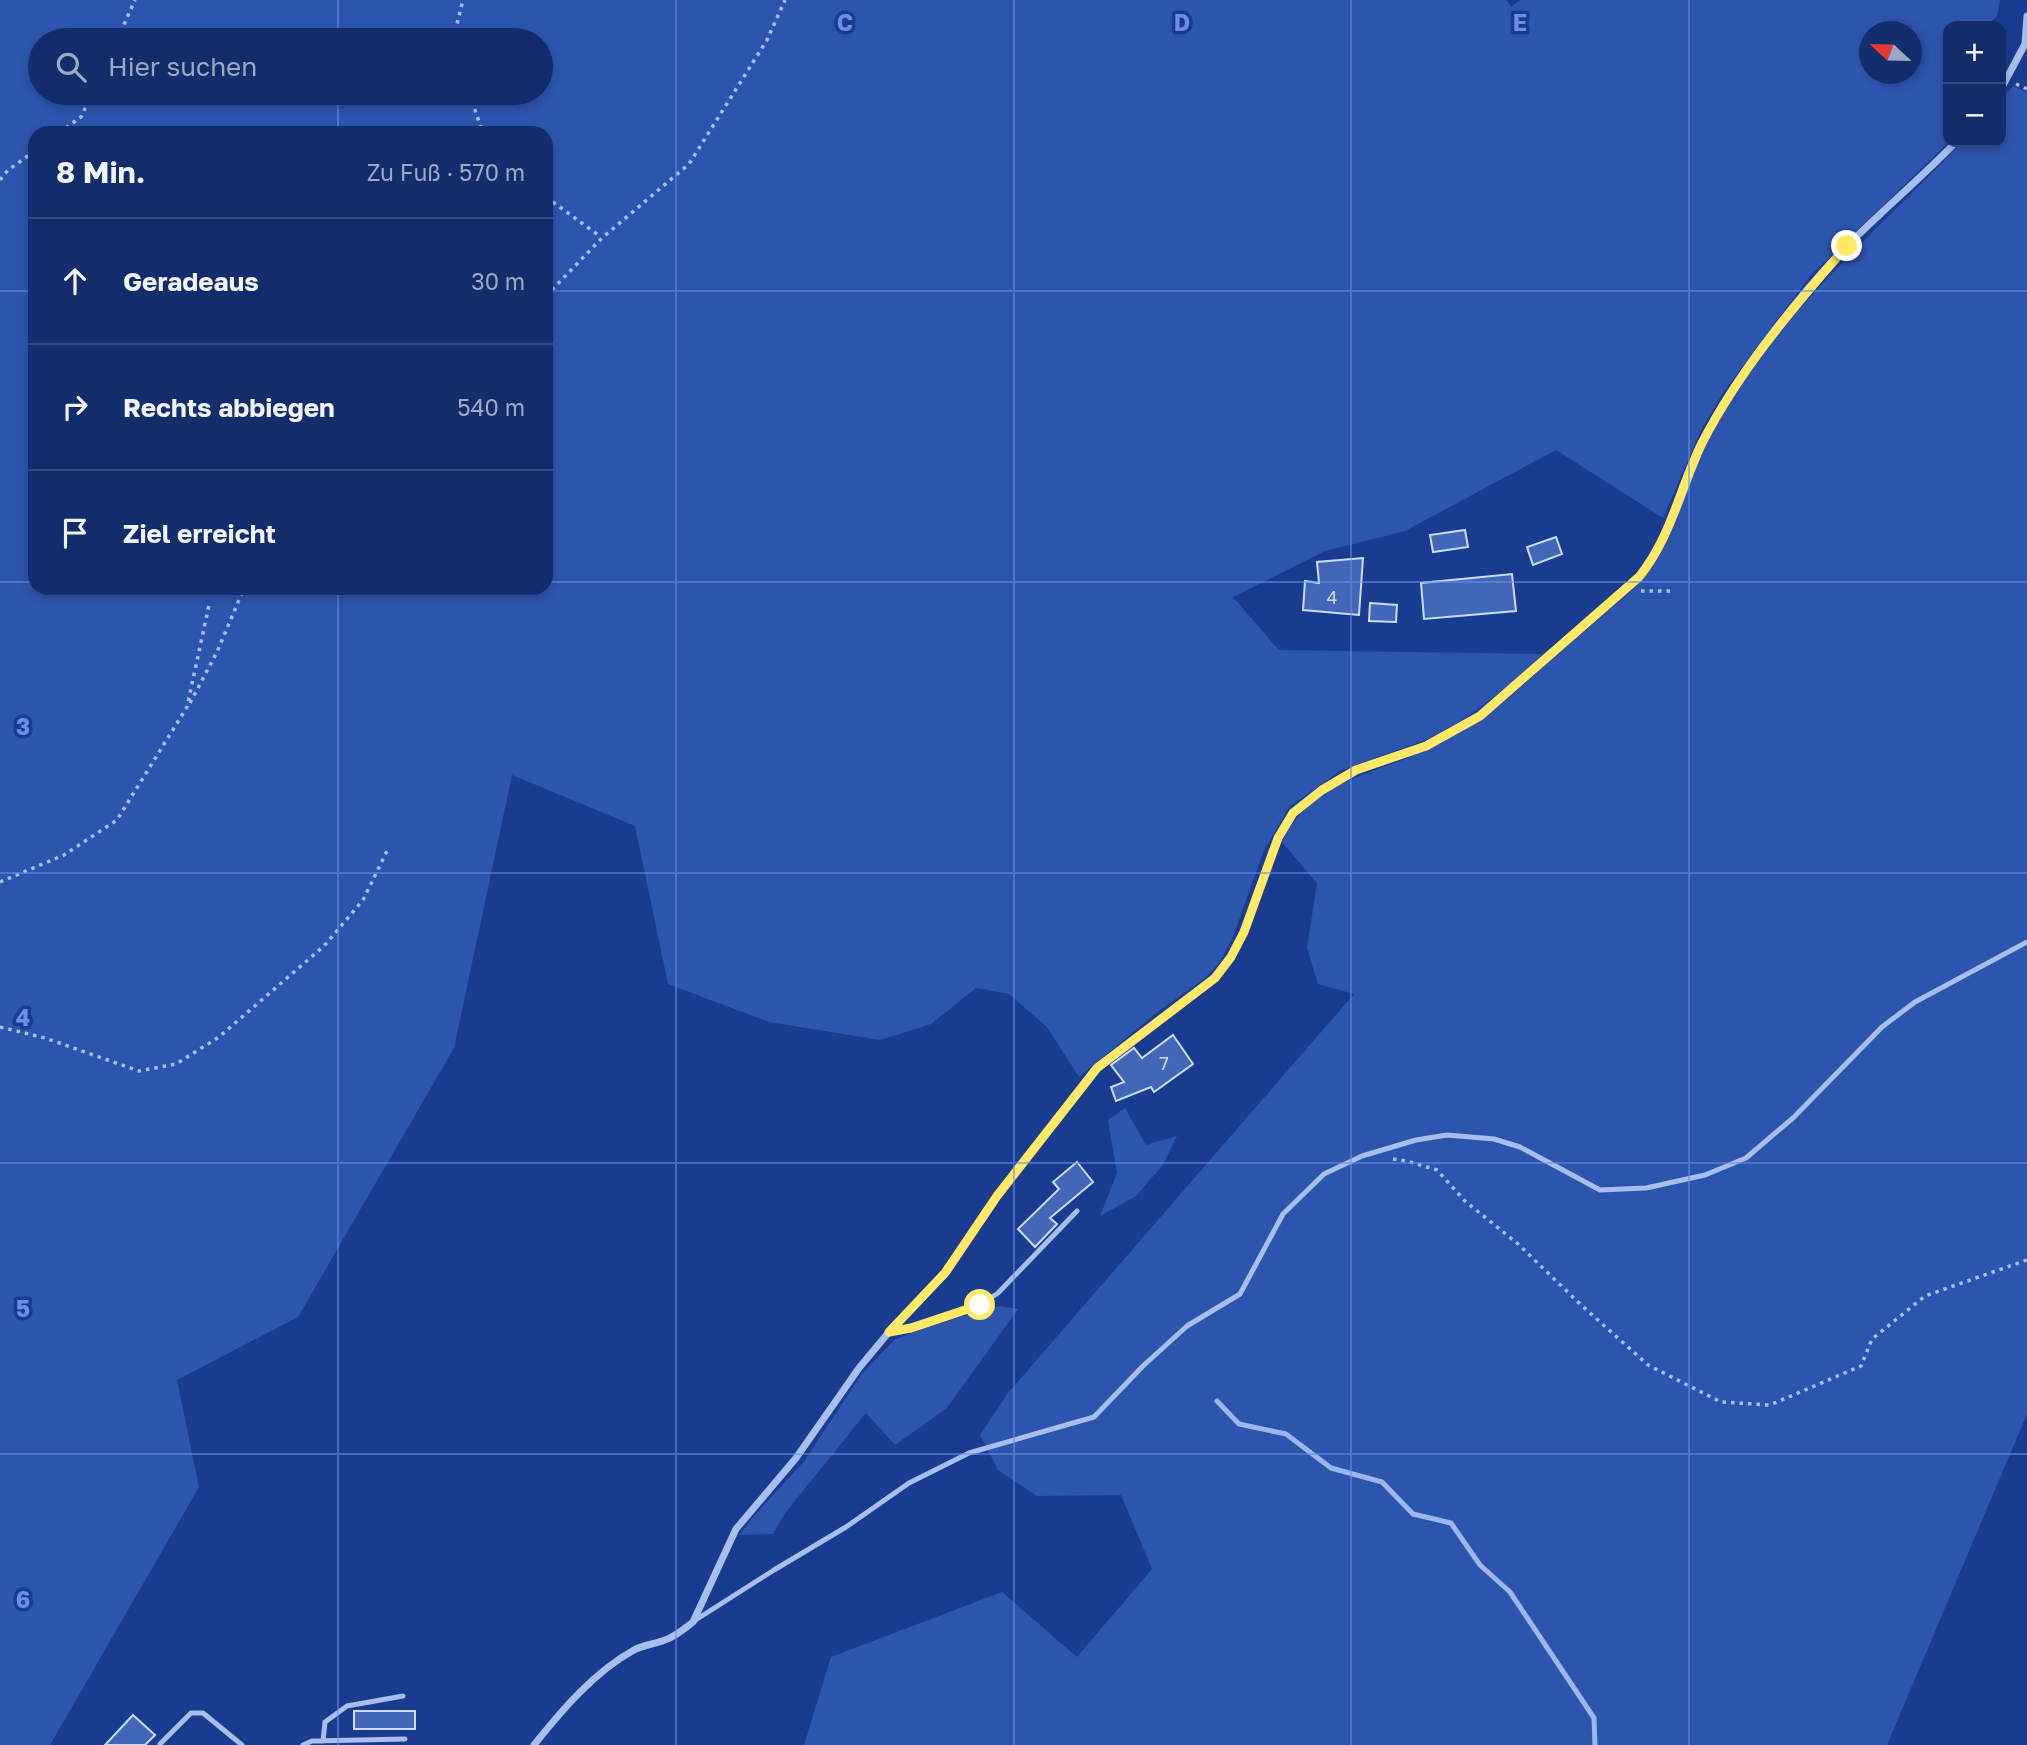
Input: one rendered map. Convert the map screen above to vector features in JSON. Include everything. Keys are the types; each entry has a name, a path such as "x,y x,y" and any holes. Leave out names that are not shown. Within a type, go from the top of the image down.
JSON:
{"street":[{"path":"2004,84 2025,44 2027,16"},
{"path":"534,1745 558,1715 608,1667 636,1649 666,1640 693,1622 736,1530 796,1458 859,1368 945,1273 997,1196 1097,1068 1215,978 1231,957 1240,940 1278,838 1293,813 1322,790 1356,770 1426,746 1480,716 1625,590 1653,560 1664,539 1700,446 1744,373 1810,288 1847,246 1951,147"}],"lane":[{"path":"693,1622 846,1527 909,1483 969,1453 1094,1416 1187,1326 1240,1294 1283,1214 1324,1174 1362,1156 1416,1140 1447,1135 1494,1139 1520,1147 1600,1190 1646,1188 1705,1175 1746,1158 1802,1109 1882,1027 1915,1002 2027,942"},
{"path":"889,1332 911,1328 980,1305 998,1293 1077,1211"},
{"path":"323,1741 326,1722 347,1706 403,1696"},
{"path":"160,1744 191,1713 203,1713 243,1745"},
{"path":"303,1745 312,1741 405,1740"}],"path":[{"path":"122,28 135,0"},
{"path":"456,28 463,0"},
{"path":"553,289 602,238 689,164 767,40 785,0"},
{"path":"69,126 81,117 86,105"},
{"path":"473,105 481,126"},
{"path":"0,180 8,170 28,156"},
{"path":"553,202 602,238"},
{"path":"1625,590 1674,591"},
{"path":"0,882 64,855 117,820 187,708 217,652 241,595"},
{"path":"187,708 209,605"},
{"path":"0,1027 79,1049 139,1071 176,1065 219,1037 324,946 363,900 387,851"},
{"path":"1362,1156 1407,1161 1437,1170 1465,1201 1518,1244 1648,1365 1721,1402 1770,1405 1861,1366 1872,1339 1925,1296 2027,1260"}],"shaded area":[{"path":"0,0 1506,0 1511,7 1520,0 2000,0 1997,16 1992,21 1943,21 1944,147 1810,276 1723,393 1702,428 1663,518 1556,450 1405,531 1325,551 1233,597 1279,650 1543,654 1514,682 1467,717 1428,739 1340,771 1289,807 1264,850 1233,937 1220,962 1204,979 1160,1010 1079,1077 1047,1027 1009,994 976,988 931,1024 880,1040 769,1022 668,984 635,826 512,775 454,1048 298,1317 177,1380 199,1487 50,1745 0,1745"},
{"path":"2013,86 2027,92 2027,1414 1887,1745 804,1745 831,1657 1002,1592 1077,1657 1152,1569 1121,1495 1037,1496 998,1470 980,1435 1008,1393 1354,994 1318,984 1307,948 1317,883 1282,842 1292,824 1319,797 1334,788 1405,759 1480,720 1629,593 1655,562 1665,545 1694,471 1717,423 1771,344 1850,254 1957,147 2006,147 2006,94"},
{"path":"1125,1108 1146,1145 1177,1136 1163,1165 1136,1196 1100,1216 1117,1173 1108,1120"},
{"path":"999,1306 1018,1309 947,1408 895,1445 866,1413 785,1513 773,1534 739,1535 805,1460 861,1375 894,1340 927,1327"}],"building":[{"path":"1465,530 1468,547 1433,552 1430,535"},
{"path":"1556,537 1562,554 1533,565 1527,547"},
{"path":"1363,558 1359,615 1303,610 1305,581 1319,583 1317,562"},
{"path":"1512,574 1516,611 1424,619 1421,583"},
{"path":"1370,603 1397,605 1396,622 1369,621"},
{"path":"1173,1035 1193,1064 1154,1092 1151,1087 1116,1101 1111,1087 1124,1082 1111,1065 1134,1048 1142,1058"},
{"path":"1077,1162 1093,1182 1050,1218 1057,1224 1035,1247 1018,1229 1059,1189 1053,1182"},
{"path":"354,1711 415,1711 415,1729 354,1729"},
{"path":"133,1715 155,1735 145,1745 105,1745"}],"waterway":[{"path":"1217,1401 1239,1424 1286,1434 1331,1468 1382,1482 1413,1514 1451,1523 1480,1565 1510,1592 1594,1718 1595,1745"}],"route":[{"path":"980,1305 911,1328 889,1332 945,1273 997,1196 1097,1068 1215,978 1231,957 1244,932 1278,838 1293,813 1322,790 1356,770 1426,746 1480,716 1639,577 1653,560 1664,539 1700,446 1719,411 1744,373 1810,288 1847,246"}]}
